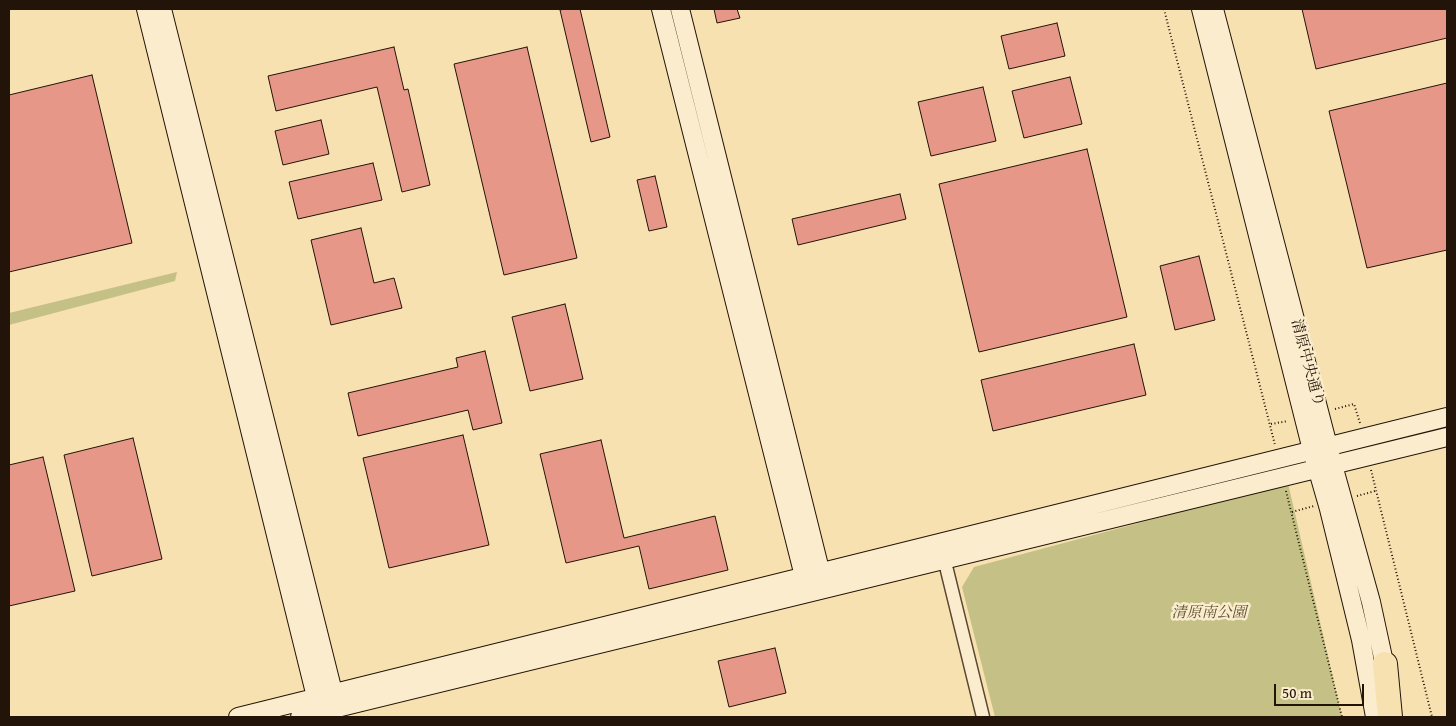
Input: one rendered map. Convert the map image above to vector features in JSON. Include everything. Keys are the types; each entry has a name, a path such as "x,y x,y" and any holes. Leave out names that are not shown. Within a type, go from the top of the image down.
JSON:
{"highway":[{"path":"1384,664 1390,717"}],"street":[{"path":"146,9 318,705"},
{"path":"162,9 335,701"},
{"path":"662,9 814,584"},
{"path":"680,9 814,584"},
{"name":"清原中央通り","path":"1201,9 1325,467 1371,602 1397,717"},
{"name":"清原中央通り","path":"1214,9 1320,448"},
{"path":"943,552 1320,448 1447,417"},
{"path":"238,717 318,705 943,552 1325,467 1447,436"},
{"name":"清原中央通り","path":"1325,467 1331,518 1361,640 1374,717"},
{"path":"943,552 983,717"},
{"path":"300,717 318,705"}],"path":[{"path":"1164,9 1271,424 1276,451"},
{"path":"1329,411 1354,404 1361,428"},
{"path":"1271,424 1296,419"},
{"path":"1370,465 1432,717"},
{"path":"1284,484 1342,717"},
{"path":"1352,497 1375,491"},
{"path":"1291,513 1316,505"}],"green space":[{"path":"177,272 175,281 9,325 9,313"},
{"name":"清原南公園","path":"1288,483 1342,717 995,717 962,587 974,567"}],"building":[{"path":"580,9 610,137 591,142 560,10"},
{"path":"714,9 737,9 740,18 717,23"},
{"path":"1302,9 1447,9 1447,38 1316,69"},
{"path":"1057,23 1065,56 1009,69 1001,36"},
{"path":"394,47 404,90 408,89 430,185 402,192 377,87 276,111 268,76"},
{"path":"527,47 577,258 504,275 454,64"},
{"path":"92,75 132,243 9,272 9,95"},
{"path":"1070,77 1082,124 1024,138 1012,91"},
{"path":"1447,83 1447,250 1367,268 1329,111"},
{"path":"983,87 996,141 931,156 918,102"},
{"path":"321,120 329,154 283,165 275,131"},
{"path":"1087,149 1127,317 979,352 939,184"},
{"path":"373,163 382,200 298,219 289,182"},
{"path":"655,176 667,227 649,231 637,180"},
{"path":"900,194 906,219 798,245 792,219"},
{"path":"361,228 374,283 394,278 402,308 331,325 311,240"},
{"path":"1199,256 1215,320 1175,330 1160,266"},
{"path":"565,304 583,379 530,391 512,317"},
{"path":"1134,344 1146,395 993,431 981,380"},
{"path":"485,351 502,423 473,430 468,410 358,436 348,393 458,367 456,358"},
{"path":"463,435 489,545 389,568 363,458"},
{"path":"133,438 162,559 92,576 64,455"},
{"path":"601,440 624,538 715,516 728,570 649,589 639,546 566,563 540,454"},
{"path":"43,457 75,591 9,606 9,465"},
{"path":"775,648 786,693 729,707 718,661"}]}
